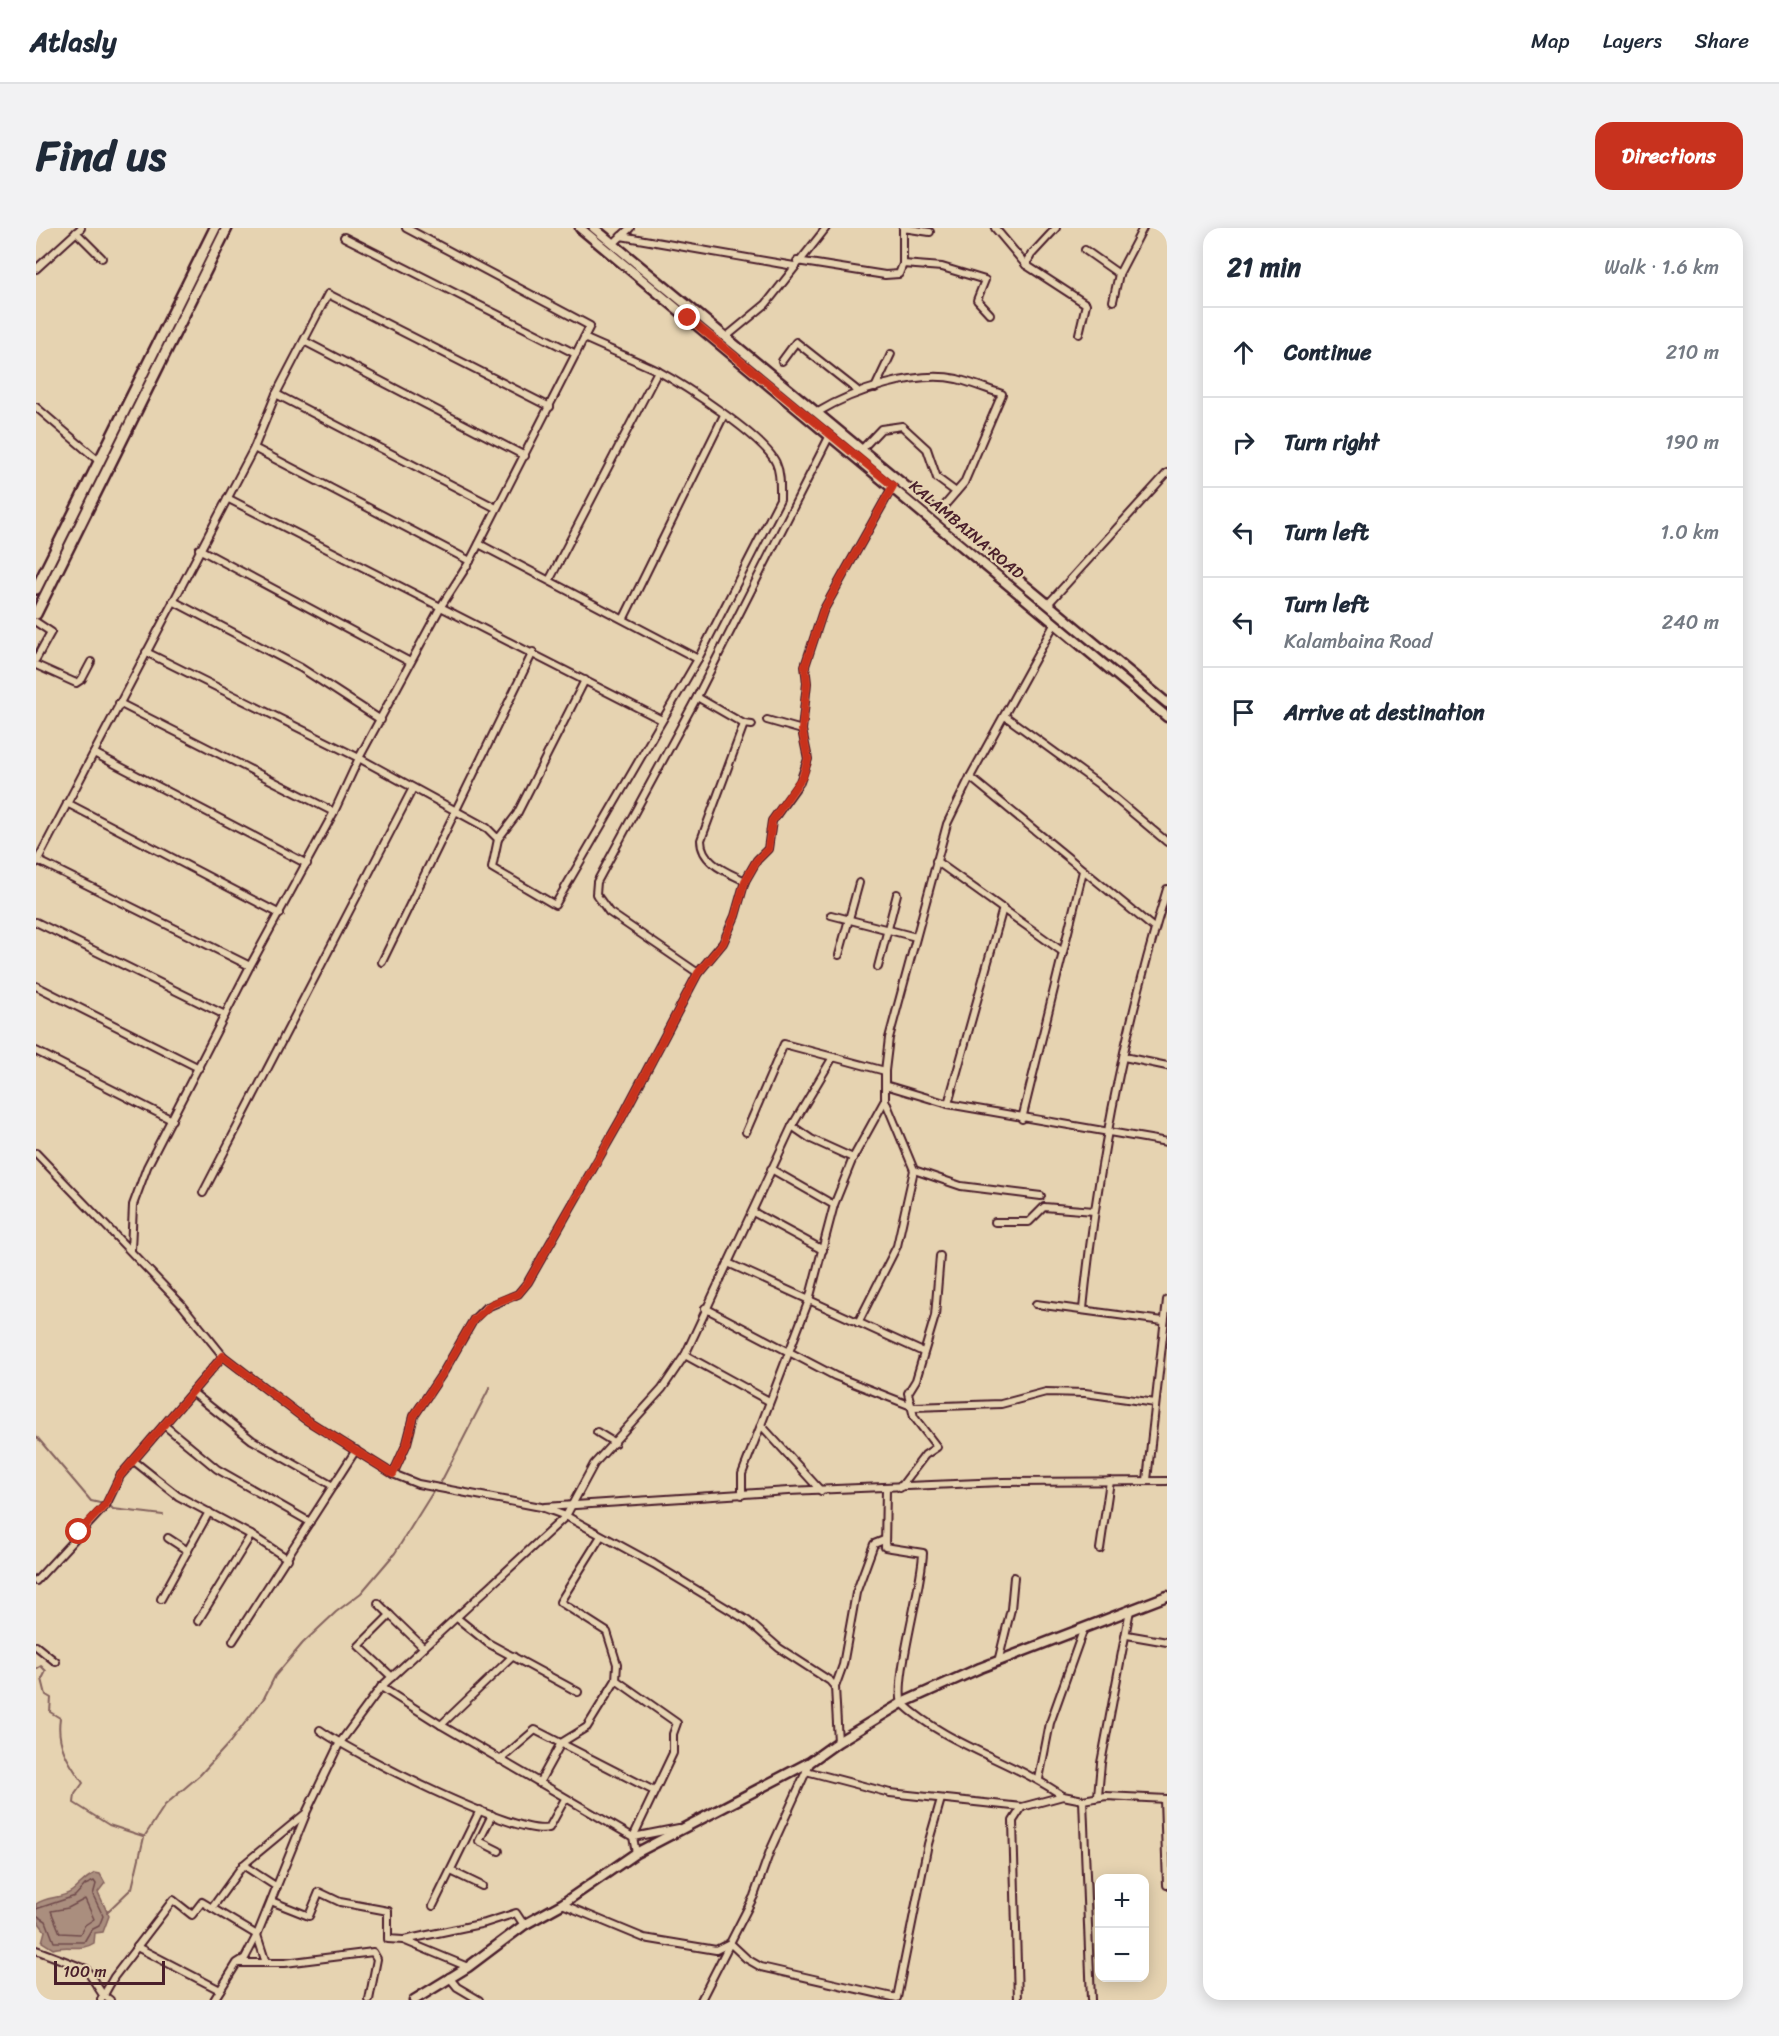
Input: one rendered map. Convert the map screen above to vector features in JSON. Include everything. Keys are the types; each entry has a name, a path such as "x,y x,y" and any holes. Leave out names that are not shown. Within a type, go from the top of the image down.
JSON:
{"main road":[{"path":"36,589 215,228"},
{"path":"36,614 226,228"},
{"name":"KALAMBAINA ROAD","path":"580,228 831,434 1167,717"},
{"name":"KALAMBAINA ROAD","path":"594,228 819,412 1167,703"},
{"path":"414,2000 468,1967 524,1925 562,1905 636,1853 682,1827 808,1767 838,1742 902,1703 998,1662 1167,1596"}],"street":[{"path":"131,1250 133,1205 147,1167 250,966 307,864 359,758 410,662 479,544 590,326 406,228"},
{"path":"613,244 630,228"},
{"path":"726,337 766,304 796,263 826,228"},
{"path":"621,236 885,275 899,274 903,264 903,228 930,232"},
{"path":"995,228 1026,265 1086,303 1079,334"},
{"path":"1026,265 1031,255 1056,228"},
{"path":"1113,301 1119,274 1143,228"},
{"path":"36,269 79,230 102,258"},
{"path":"344,237 576,354"},
{"path":"1085,250 1119,274"},
{"path":"903,264 942,267 985,280 977,300 990,314"},
{"path":"250,966 37,861 254,448 276,394 328,294 550,407"},
{"path":"584,338 658,371 724,415 766,447 776,462 780,479 780,499 698,659 555,905 492,868 498,839 517,814 585,680"},
{"path":"304,340 525,456"},
{"path":"782,361 796,342 858,392"},
{"path":"875,388 891,354"},
{"path":"550,579 658,371"},
{"path":"819,412 858,392 937,378 956,379 1002,394 964,483 939,512"},
{"path":"276,394 496,508"},
{"path":"36,407 100,462"},
{"path":"624,618 724,415"},
{"path":"862,449 881,429 902,426 927,449 937,478 956,492"},
{"path":"698,973 609,912 596,894 597,882 697,696 831,434"},
{"path":"254,448 470,561"},
{"path":"1049,603 1167,473"},
{"path":"393,1474 407,1443 414,1416 444,1371 474,1319 492,1304 518,1294 528,1282 620,1121 698,973 723,943 735,916 745,881 757,860 768,849 772,821 803,776 808,759 802,730 807,683 805,666 823,611 893,486"},
{"path":"227,498 662,720"},
{"path":"479,544 550,579 698,659"},
{"path":"199,549 410,662"},
{"path":"173,601 302,668 381,720"},
{"path":"36,622 51,632 36,659"},
{"path":"858,1323 897,1246 914,1170 885,1100 885,1071 889,1038 936,861 947,824 970,777 1055,623"},
{"path":"146,652 359,758 487,828 498,839"},
{"path":"382,962 457,812 532,652"},
{"path":"36,665 76,683 82,679 91,662"},
{"path":"697,696 744,724 752,725"},
{"path":"119,703 334,812"},
{"path":"1005,716 1097,783 1167,842"},
{"path":"766,720 802,730"},
{"path":"744,724 701,840 701,846 711,863 745,881"},
{"path":"93,753 307,864"},
{"path":"970,777 1155,929"},
{"path":"203,1193 413,788"},
{"path":"67,803 280,914"},
{"path":"936,861 1063,952"},
{"path":"1022,1119 1083,871"},
{"path":"839,955 859,883"},
{"path":"1083,1309 1094,1210 1108,1131 1155,929 1167,889"},
{"path":"878,967 897,894"},
{"path":"948,1104 1003,908"},
{"path":"831,915 916,937"},
{"path":"36,922 225,1015"},
{"path":"36,986 199,1068"},
{"path":"746,1132 784,1044 885,1071"},
{"path":"36,1051 172,1120"},
{"path":"214,2000 237,1963 245,1958 257,1935 306,1813 339,1744 381,1687 422,1646 457,1618 566,1516 584,1479 662,1389 685,1355 792,1126 833,1057"},
{"path":"1124,1057 1167,1066"},
{"path":"885,1085 948,1104 1022,1119 1167,1142"},
{"path":"742,1495 742,1474 809,1300 834,1205 853,1158 885,1100"},
{"path":"792,1126 811,1139 853,1158"},
{"path":"36,1153 182,1305 223,1356 281,1402 393,1474 418,1484 541,1508 566,1516 654,1564 748,1621 779,1648 835,1686"},
{"path":"771,1169 834,1205"},
{"path":"914,1170 961,1186 1041,1196"},
{"path":"995,1222 1029,1222 1044,1207 1094,1210"},
{"path":"753,1212 823,1250"},
{"path":"900,1488 925,1455 937,1447 914,1417 908,1393 916,1380 935,1316 940,1256"},
{"path":"728,1263 923,1352"},
{"path":"1147,1480 1167,1300"},
{"path":"1036,1304 1163,1321"},
{"path":"705,1308 835,1376 911,1406 1001,1404 1046,1392 1085,1394 1155,1403"},
{"path":"685,1355 770,1401"},
{"path":"36,1581 106,1504 120,1476 223,1356"},
{"path":"192,1392 252,1440 333,1486"},
{"path":"165,1425 217,1469 310,1522"},
{"path":"761,1425 821,1491"},
{"path":"597,1432 615,1443"},
{"path":"233,1641 288,1559 356,1450"},
{"path":"134,1461 178,1496 251,1535 288,1559"},
{"path":"1100,1549 1110,1481"},
{"path":"541,1508 573,1503 674,1501 742,1495 1003,1482 1167,1481"},
{"path":"886,1489 885,1547 923,1553 916,1609 900,1689 902,1703 932,1726 1039,1779 1063,1796 1083,1800 1098,1796 1165,1798 1167,1885"},
{"path":"161,1599 209,1512"},
{"path":"198,1621 251,1535"},
{"path":"538,1783 561,1743 587,1727 616,1680 616,1664 607,1632 560,1602 601,1536"},
{"path":"168,1538 188,1551"},
{"path":"838,1742 835,1686 843,1665 856,1593 874,1544 885,1540"},
{"path":"998,1662 1011,1609 1014,1577"},
{"path":"378,1603 422,1646"},
{"path":"1098,1796 1101,1763 1130,1610"},
{"path":"390,1615 359,1646 392,1677"},
{"path":"457,1618 488,1643 578,1692"},
{"path":"1039,1779 1050,1723 1084,1628"},
{"path":"1127,1635 1167,1642"},
{"path":"36,1646 56,1662"},
{"path":"441,1725 513,1656"},
{"path":"616,1680 677,1723 673,1734 674,1753 633,1837 636,1853"},
{"path":"381,1687 538,1783 633,1837 682,1827"},
{"path":"320,1730 339,1744 480,1810 522,1827 546,1830 551,1827 565,1799"},
{"path":"500,1760 535,1730 654,1791"},
{"path":"701,2000 754,1896 770,1851 808,1767 890,1793 941,1799 1022,1807 1063,1796"},
{"path":"730,1943 747,1959 761,1966 897,1998 928,1844 941,1799"},
{"path":"1083,1800 1091,2000"},
{"path":"1017,2000 1013,1821 1022,1807"},
{"path":"434,1906 480,1810"},
{"path":"212,1908 243,1865 306,1813"},
{"path":"492,1815 478,1841 499,1851"},
{"path":"243,1865 277,1887"},
{"path":"451,1871 482,1886"},
{"path":"271,1901 309,1916 319,1892 340,1902 388,1911 388,1939 403,1940 485,1923 516,1913 524,1925"},
{"path":"102,1998 173,1900 192,1915 202,1902 257,1935 266,1963"},
{"path":"562,1905 644,1938 716,1950 730,1943"},
{"path":"403,1940 468,1967"},
{"path":"137,1947 220,1990"},
{"path":"36,1950 86,1969 102,1998 110,2000"},
{"path":"237,1963 310,1961 373,1952 377,1959 369,2000"},
{"path":"449,1977 457,1987 479,2000"}],"water":[{"path":"95,1873 100,1874 105,1883 98,1892 109,1916 103,1932 95,1933 94,1943 79,1948 53,1949 42,1942 45,1931 36,1919 36,1904 68,1894"}],"waterway":[{"path":"440,1484 490,1387"},
{"path":"36,1436 91,1501 109,1505 113,1509 163,1515"},
{"path":"107,1912 132,1888 144,1837 165,1805 200,1775 230,1742 264,1698 275,1676 303,1643 336,1612 361,1593 395,1553 433,1492"},
{"path":"36,1669 41,1666 46,1671 42,1679 46,1695 51,1698 50,1712 60,1718 60,1736 64,1752 83,1783 75,1794 74,1803 109,1825 143,1836"}],"route":[{"path":"79,1532 106,1504 120,1476 223,1356 305,1419 393,1474 407,1443 414,1416 423,1400 444,1371 474,1319 492,1304 503,1302 518,1294 528,1282 620,1121 698,973 723,943 752,866 768,849 772,836 772,821 803,776 808,759 802,730 807,683 805,666 823,611 893,486 688,318"}]}
